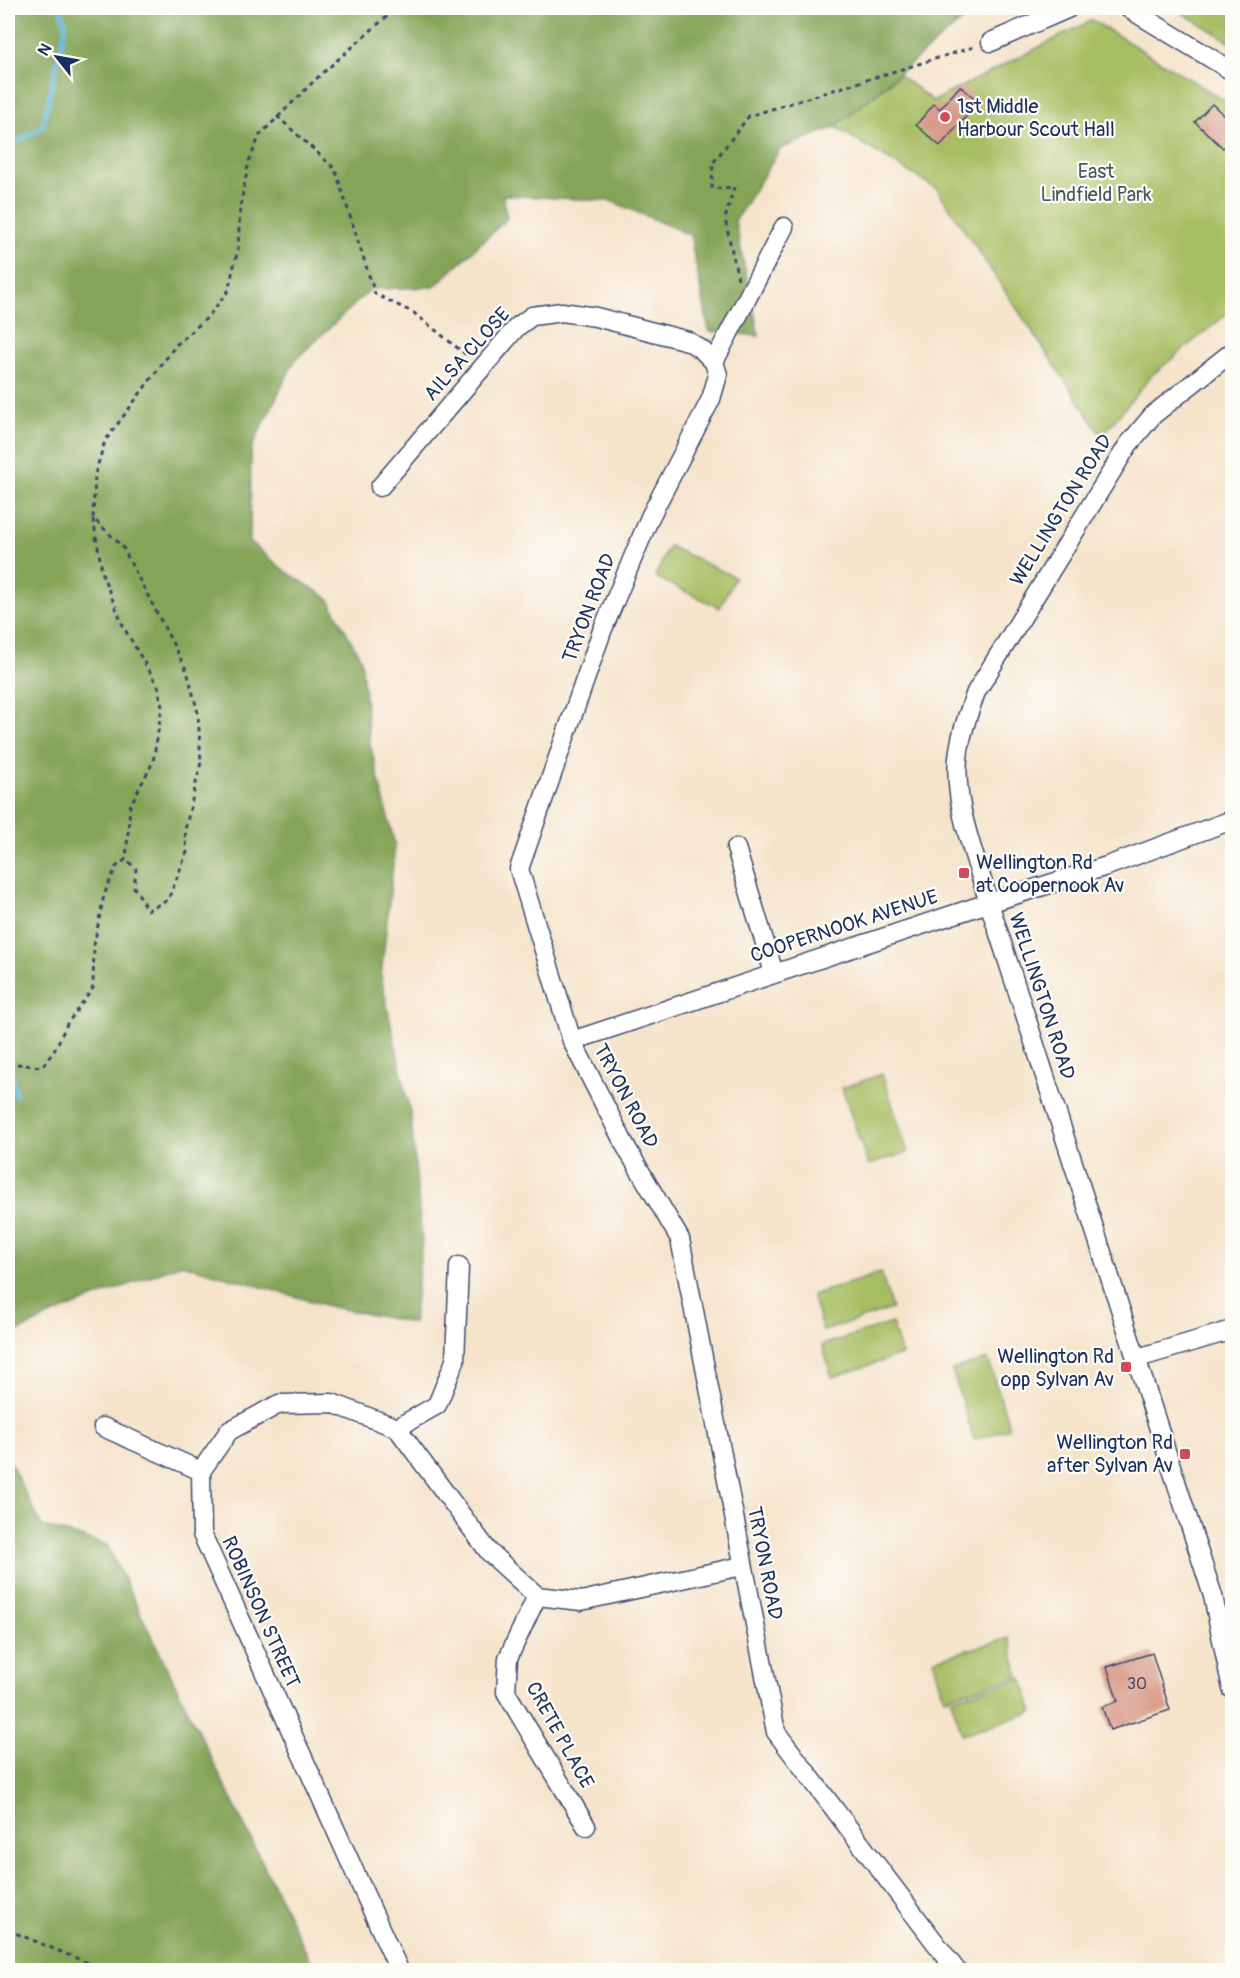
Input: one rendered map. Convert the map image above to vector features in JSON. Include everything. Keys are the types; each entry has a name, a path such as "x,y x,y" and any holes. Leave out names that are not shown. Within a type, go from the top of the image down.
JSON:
{"street":[{"path":"990,42 1069,8"},
{"path":"1128,8 1233,71"},
{"name":"TRYON ROAD","path":"784,227 714,362 718,375 711,399 650,517 602,631 519,869 572,1041 626,1147 680,1239 700,1331 742,1566 776,1732 956,1971"},
{"name":"AILSA CLOSE","path":"380,487 517,327 532,316 562,312 596,316 688,341 714,362"},
{"name":"WELLINGTON ROAD","path":"1233,352 1153,415 1140,428 1099,489 976,692 959,749 958,786 989,903 1138,1358 1213,1596 1233,1689"},
{"name":"COOPERNOOK AVENUE","path":"572,1041 774,973 1107,866 1233,819"},
{"path":"736,848 774,973"},
{"path":"397,1428 437,1405 456,1361 459,1266"},
{"path":"1138,1358 1233,1330"},
{"path":"103,1427 201,1471 229,1431 279,1404 332,1403 397,1428 489,1552 537,1596 581,1600 742,1566"},
{"name":"ROBINSON STREET","path":"201,1471 202,1534 399,1971"},
{"name":"CRETE PLACE","path":"537,1596 508,1658 506,1692 586,1826"}],"path":[{"path":"8,1063 42,1066 54,1051 67,1024 93,988 94,945 104,896 116,867 126,859 130,806 153,762 162,707 158,686 124,628 103,576 93,518 95,474 105,441 176,345 208,317 228,291 238,249 240,207 249,161 260,135 277,116 385,18 401,8"},
{"path":"744,305 725,219 734,187 712,189 713,163 749,116 990,42"},
{"path":"277,116 334,170 375,294 414,314 482,368"},
{"path":"93,518 122,546 187,671 198,713 201,762 185,830 187,852 168,900 148,910 142,904 140,894 134,888 135,868 126,859"},
{"path":"8,1930 105,1971"}],"green space":[{"path":"8,8 977,8 835,127 780,149 735,221 759,336 709,331 690,235 611,201 503,195 507,219 434,287 371,289 295,360 251,449 250,542 285,571 328,598 361,659 370,744 395,845 381,977 411,1117 422,1243 413,1323 332,1307 181,1264 49,1316 8,1337"},
{"path":"1174,8 1232,8 1232,43"},
{"name":"East Lindfield Park","path":"1092,20 1232,105 1232,310 1152,375 1102,436 937,189 835,127 899,75 933,101"},
{"path":"669,546 735,577 720,608 655,577"},
{"path":"882,1074 908,1152 868,1165 842,1088"},
{"path":"881,1273 892,1309 823,1331 812,1295"},
{"path":"892,1323 902,1355 832,1377 822,1345"},
{"path":"988,1359 1010,1428 974,1440 952,1370"},
{"path":"8,1458 42,1526 107,1545 315,1970 8,1970"},
{"path":"1009,1638 1019,1676 944,1698 933,1660"},
{"path":"1022,1678 1033,1712 962,1734 951,1699"}],"building":[{"name":"1st Middle Harbour Scout Hall","path":"960,86 979,102 940,146 916,125 934,104 940,109"},
{"path":"1212,104 1226,117 1233,110 1233,139 1223,148 1195,122"},
{"path":"1152,1653 1170,1710 1110,1730 1102,1707 1118,1701 1107,1667"}],"waterway":[{"path":"8,147 42,127 66,26 60,8"},
{"path":"11,1069 16,1096"}],"place":[{"name":"1st Middle Harbour Scout Hall","path":"945,117"},
{"name":"Wellington Rd at Coopernook Av","path":"964,873"},
{"name":"Wellington Rd opp Sylvan Av","path":"1126,1367"},
{"name":"Wellington Rd after Sylvan Av","path":"1185,1454"}]}
